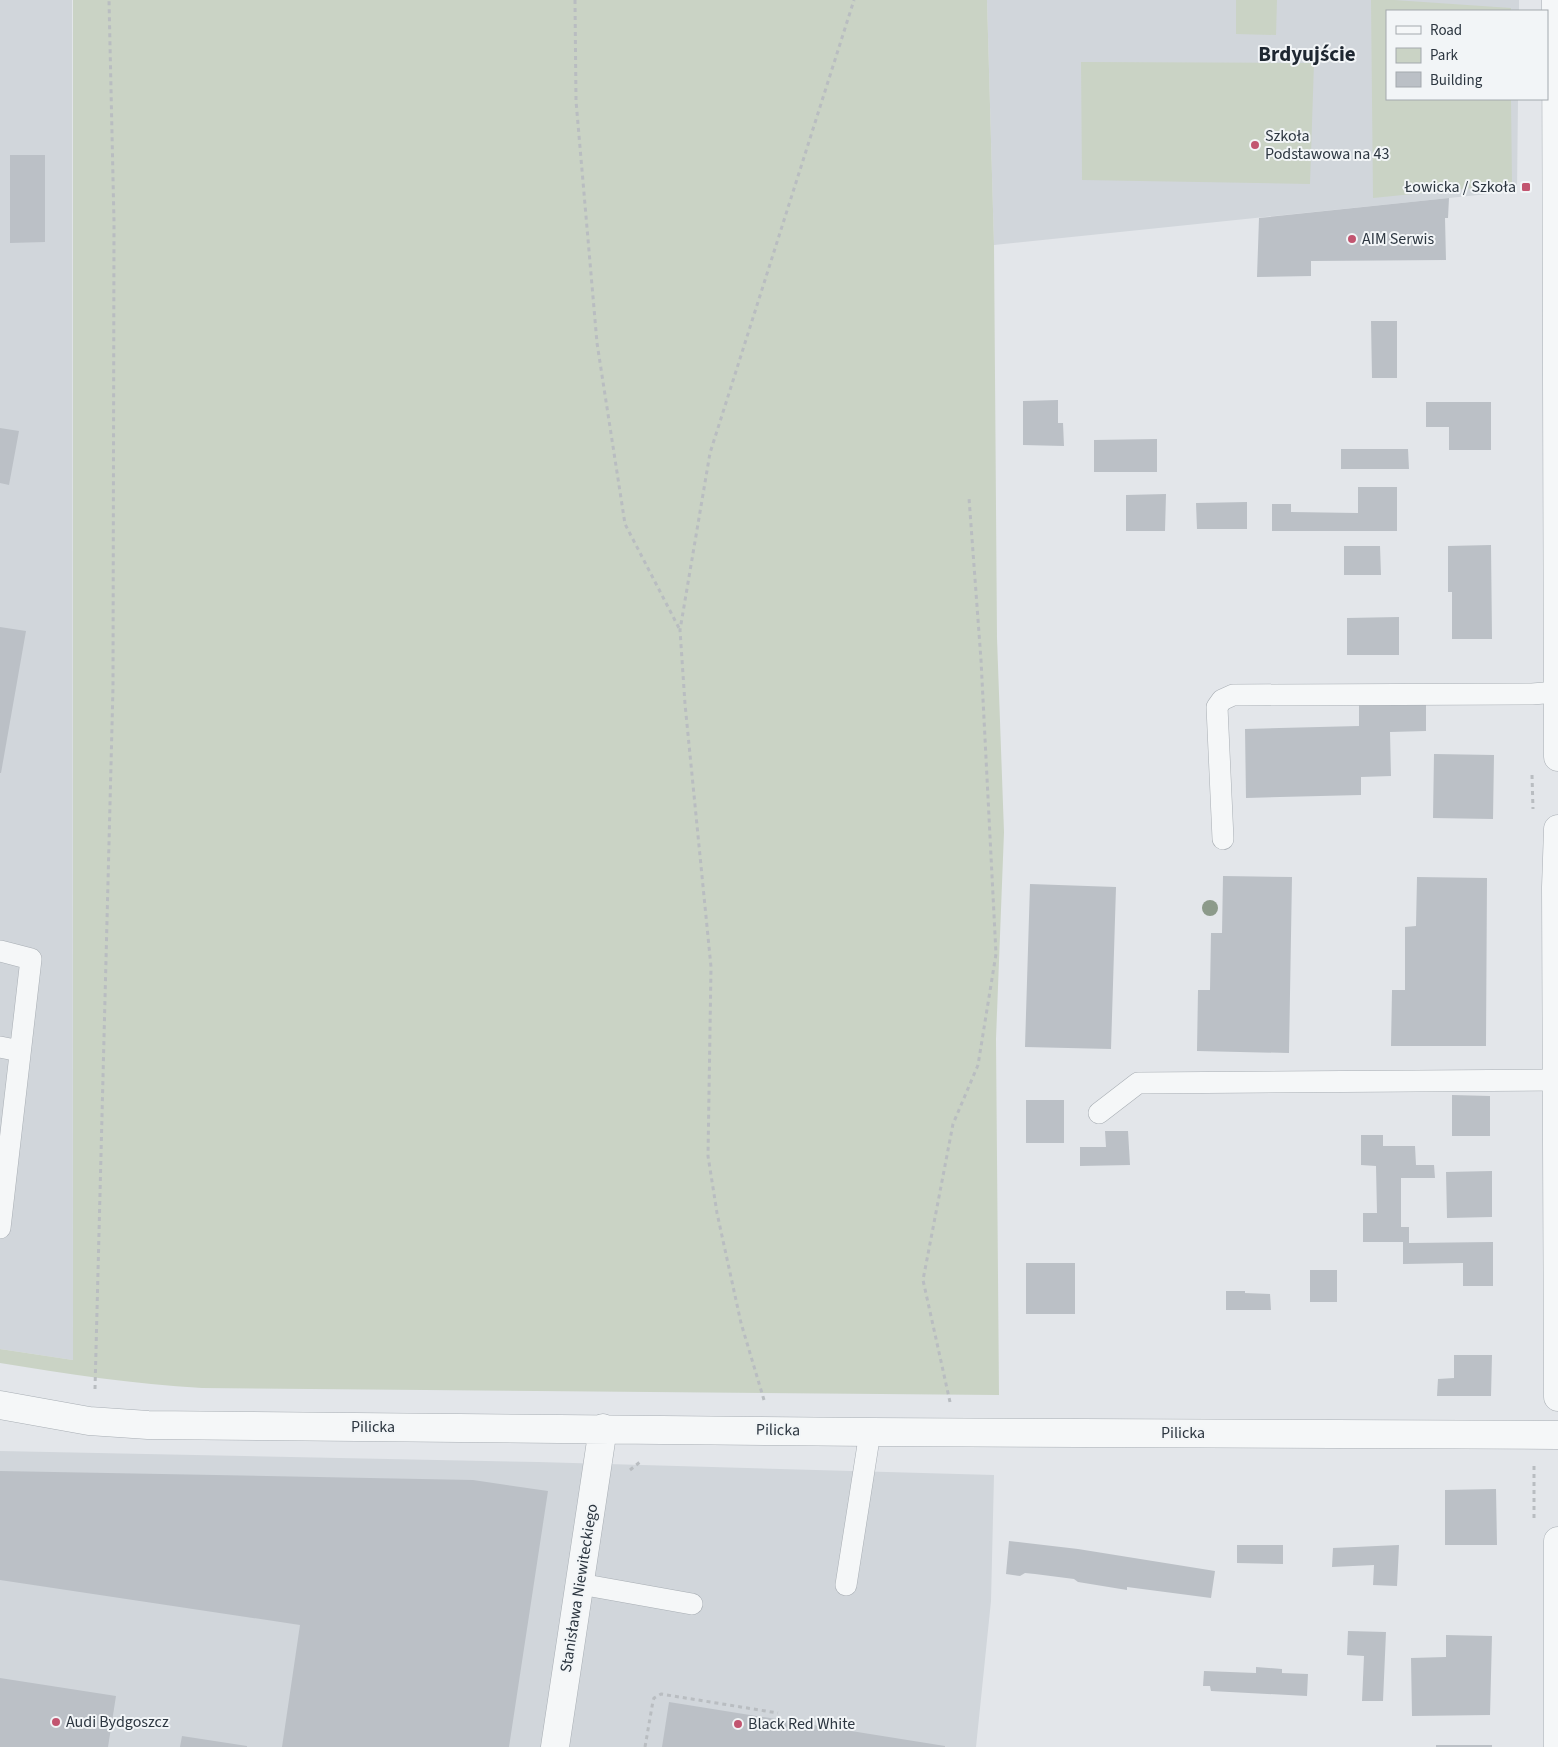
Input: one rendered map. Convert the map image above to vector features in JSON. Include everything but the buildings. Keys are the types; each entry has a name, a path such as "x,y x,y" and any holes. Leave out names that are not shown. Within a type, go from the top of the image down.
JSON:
{"street":[{"path":"1556,0 1558,757"},
{"path":"1558,829 1556,887 1558,1397"},
{"name":"Pilicka","path":"0,1405 89,1421 148,1425 870,1432 1558,1435"},
{"name":"Stanisława Niewiteckiego","path":"555,1747 603,1428"},
{"path":"1558,1541 1558,1747"}],"lane":[{"path":"1223,839 1217,707 1222,700 1233,695 1522,694 1557,692"},
{"path":"0,951 31,959 10,1049 0,1228"},
{"path":"1099,1113 1138,1083 1557,1080"},
{"path":"846,1585 870,1432"},
{"path":"580,1584 692,1604"}],"path":[{"path":"89,1421 95,1389 113,687 114,222 109,0"},
{"path":"575,0 576,101 597,343 625,524 680,630"},
{"path":"765,1401 739,1314 717,1213 708,1156 711,967 686,714 680,630 710,453 854,0"},
{"path":"956,1432 923,1280 953,1124 978,1065 996,954 982,660 969,498"},
{"path":"626,1476 643,1460"},
{"path":"645,1747 653,1701 654,1698 661,1694 778,1713"}],"shaded area":[{"path":"0,0 72,0 73,1360 0,1349"},
{"name":"Szkoła Podstawowa na 43","path":"987,0 1519,0 1519,10 1386,10 1386,100 1518,100 1517,191 994,245"},
{"path":"0,1451 538,1462 994,1475 991,1601 976,1747 0,1747"}],"green space":[{"path":"73,0 987,0 994,245 997,638 1004,832 996,1039 999,1395 202,1388 101,1378 0,1363 0,1349 73,1360"},
{"path":"1236,0 1277,0 1276,35 1236,34"},
{"path":"1371,0 1511,8 1511,10 1386,10 1386,100 1511,100 1512,184 1373,198"},
{"path":"1081,62 1314,63 1310,184 1082,180"}],"place":[{"name":"Szkoła Podstawowa na 43","path":"1255,145"},
{"name":"Łowicka / Szkoła","path":"1526,187"},
{"name":"AIM Serwis","path":"1352,239"},
{"name":"Audi Bydgoszcz","path":"56,1722"},
{"name":"Black Red White","path":"738,1724"}],"district":[{"name":"Brdyujście","path":"1307,54"}]}
